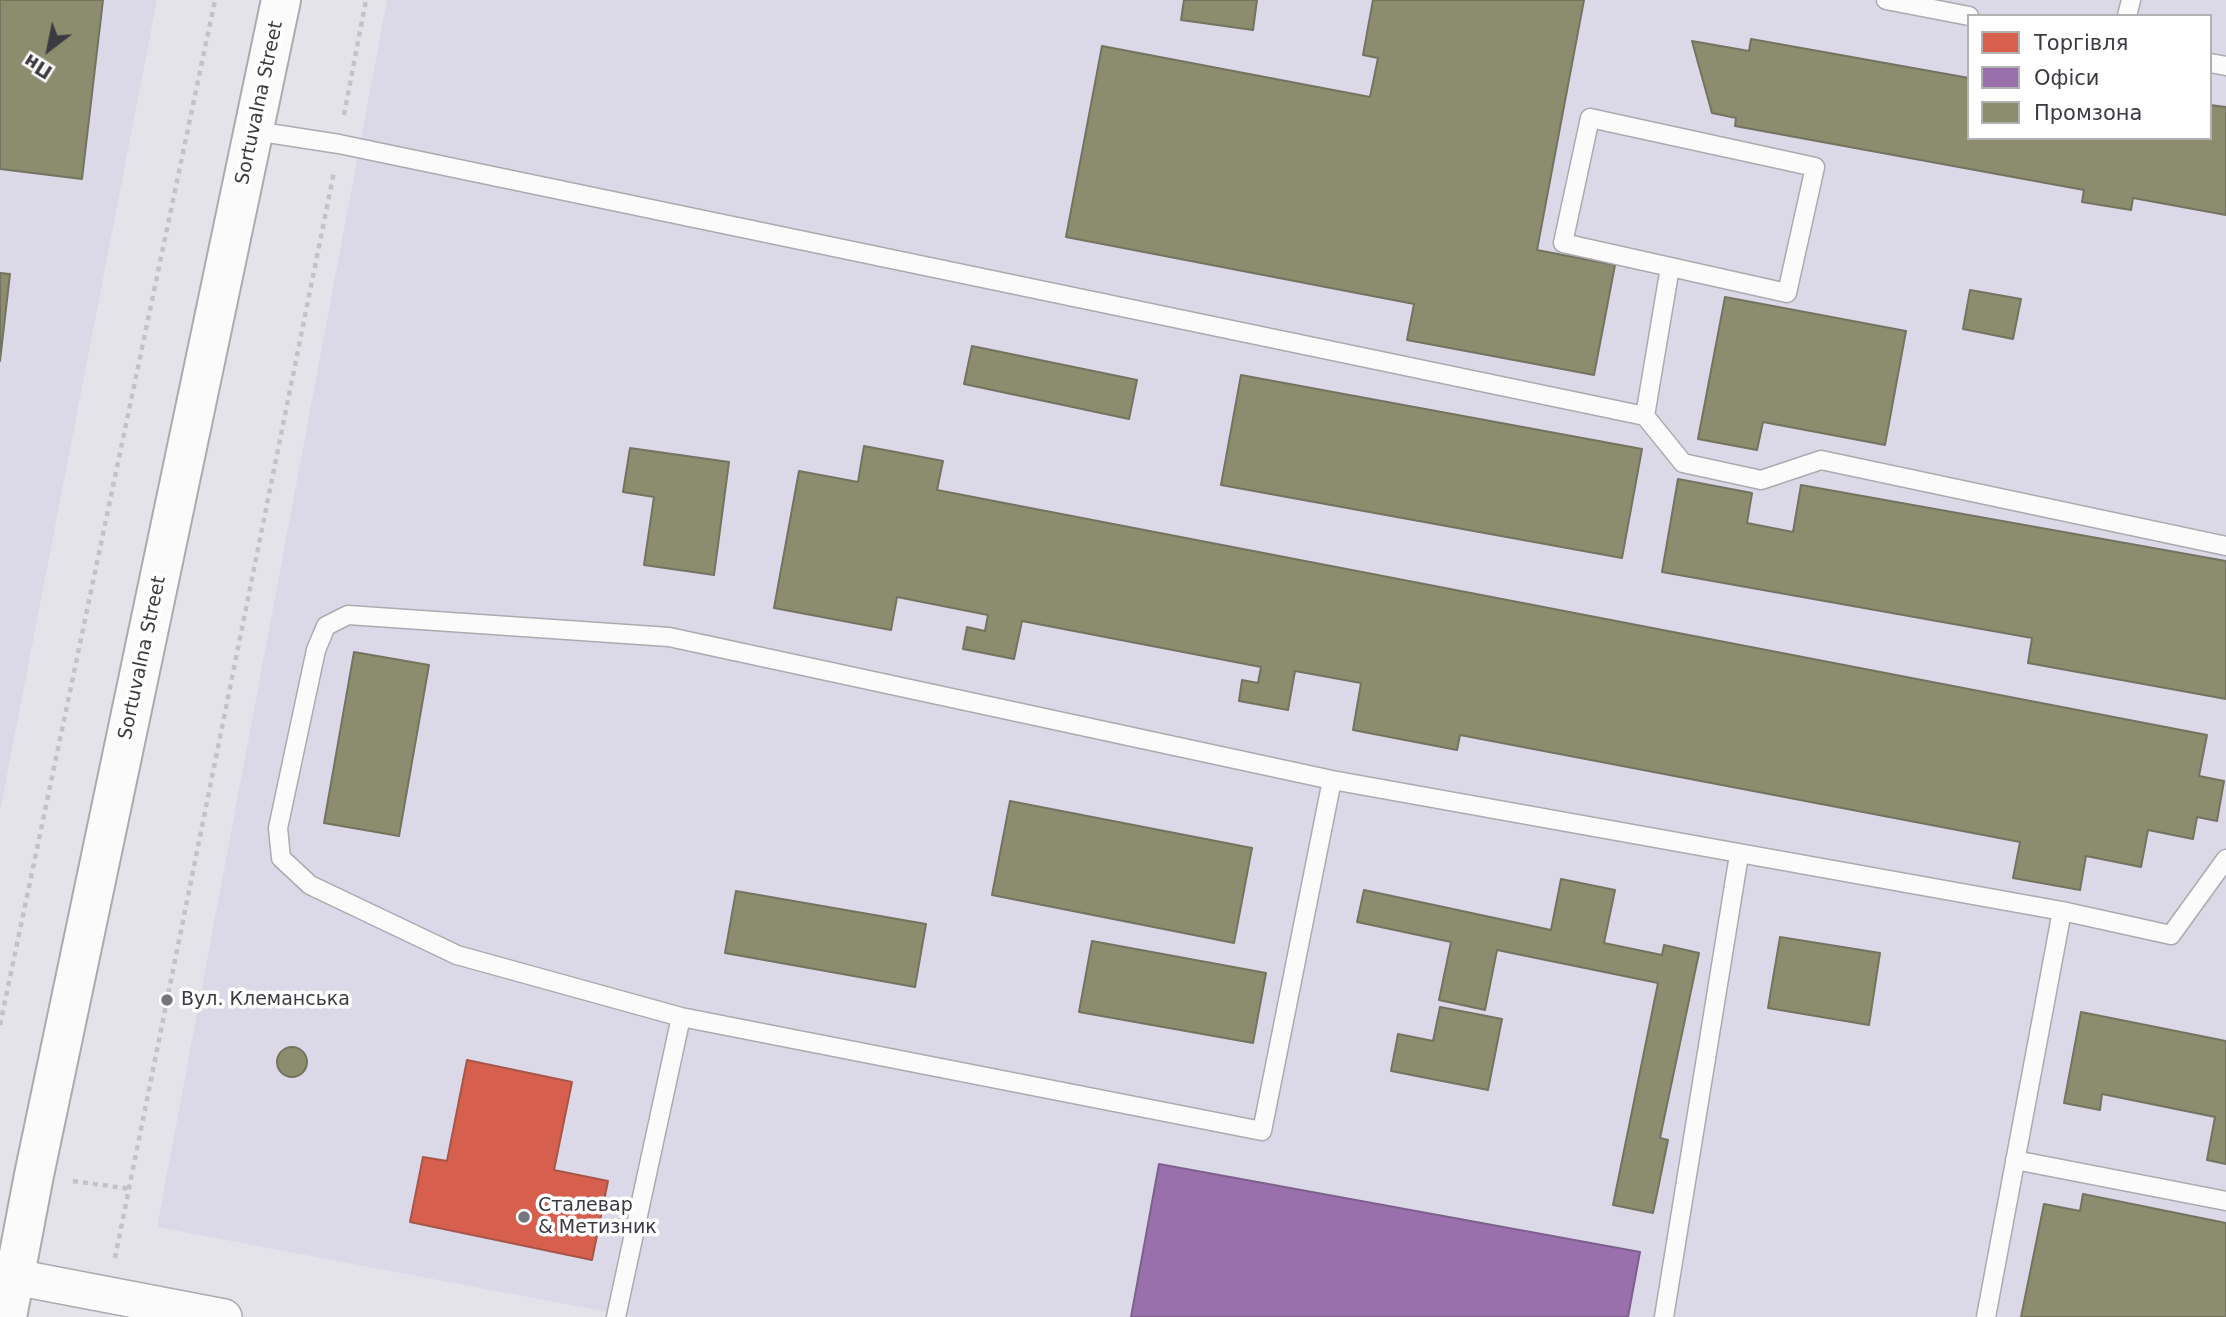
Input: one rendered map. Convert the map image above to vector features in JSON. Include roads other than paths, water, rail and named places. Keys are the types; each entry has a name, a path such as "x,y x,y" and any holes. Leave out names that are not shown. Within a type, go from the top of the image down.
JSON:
{"street":[{"name":"Sortuvalna Street","path":"7,1317 34,1175 281,0"},
{"path":"15,1278 108,1293 224,1317"}],"lane":[{"path":"1886,0 1967,16"},
{"path":"1590,118 1815,167 1787,293 1670,267 1563,243 1590,118"},
{"path":"255,131 339,144 1645,416 1683,463 1761,480 1821,460 2226,546"},
{"path":"1645,416 1670,267"},
{"path":"1332,780 1262,1132 681,1017 457,956 310,884 281,858 278,828 316,650 326,626 348,615 669,637 1332,780 2062,911 2171,935 2226,859"},
{"path":"1664,1317 1739,855"},
{"path":"1986,1317 2062,911"},
{"path":"616,1317 681,1017"},
{"path":"2015,1160 2226,1201"}],"place":[{"name":"Вул. Клеманська","path":"167,1000"},
{"name":"Сталевар & Метизник","path":"524,1217"}]}
